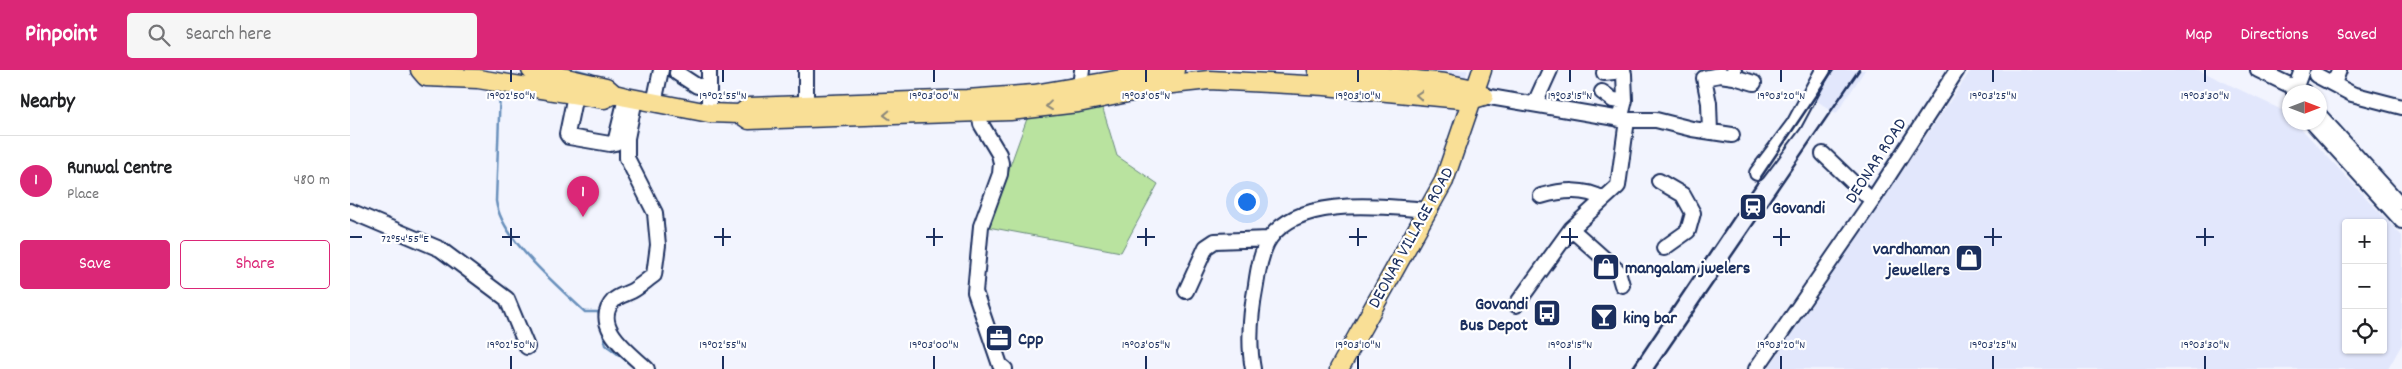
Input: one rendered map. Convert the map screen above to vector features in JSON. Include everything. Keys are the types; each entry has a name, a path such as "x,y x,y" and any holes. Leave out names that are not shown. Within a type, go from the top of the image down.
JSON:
{"main road":[{"path":"420,70 426,78 478,79 534,74 606,87 625,97 654,103 709,113 740,114 750,120 979,105 1175,70"},
{"path":"1317,70 1476,95"},
{"name":"DEONAR VILLAGE ROAD","path":"1338,369 1429,210 1454,158 1476,95 1482,70"},
{"path":"534,74 575,95 604,99 625,97"},
{"path":"1080,86 1172,84 1248,75 1364,78"},
{"path":"740,114 748,107 806,104 979,105"}],"street":[{"path":"654,103 661,70"},
{"path":"806,70 806,104"},
{"path":"1535,103 1550,70"},
{"path":"1757,173 1794,124 1823,70"},
{"name":"DEONAR ROAD","path":"1756,369 1782,324 1866,195 1906,141 1946,70"},
{"name":"DEONAR ROAD","path":"1747,369 1782,324 1956,70"},
{"path":"2258,70 2288,85"},
{"path":"2301,85 2302,70"},
{"path":"2334,84 2339,70"},
{"path":"1516,305 1571,229 1618,186 1624,101 1623,71 1604,73"},
{"path":"677,72 697,86 702,86 709,76"},
{"path":"2305,85 2317,72 2352,94 2402,107"},
{"path":"1710,132 1709,103 1704,78 1734,74 1754,83"},
{"path":"709,76 709,113"},
{"path":"1605,117 1605,94 1616,101 1624,101"},
{"path":"575,95 567,134 569,137 610,144 615,143 625,97"},
{"path":"1476,95 1535,103 1623,120 1656,120 1732,135"},
{"path":"625,97 627,158 655,213 658,245 654,275 632,291 615,299 607,311 606,319 614,337 647,369"},
{"path":"979,105 981,124 999,154 1001,163 1000,174 981,226 975,292 1000,365 1005,369"},
{"path":"2327,124 2382,191 2402,221"},
{"path":"2320,130 2382,191 2402,205"},
{"path":"1823,154 1866,195"},
{"path":"1659,180 1683,195 1693,213 1688,231 1664,248"},
{"path":"1541,196 1574,190 1590,192 1604,199"},
{"path":"1253,369 1252,308 1259,263 1269,239 1282,224 1310,212 1355,205 1429,210"},
{"path":"350,211 440,249 507,299 527,347"},
{"path":"1571,229 1618,271 1622,285"},
{"path":"1186,291 1206,247 1215,241 1269,239"}],"shaded area":[{"path":"1391,70 1468,70 1464,82"},
{"path":"1828,70 1865,70 1836,114 1810,96"},
{"path":"1971,70 2199,70 2282,110 2282,130 2303,130 2386,219 2342,219 2342,354 2387,354 2387,220 2402,236 2402,344 2388,369 1768,369"}],"green space":[{"path":"1099,96 1117,156 1158,184 1121,252 988,227 1028,116"}],"waterway":[{"path":"577,70 592,74"},
{"path":"500,89 496,201 500,216 508,231 532,261 585,312 598,312 601,321"},
{"path":"602,329 606,345 636,368"}],"railway":[{"path":"1632,369 1833,70"},
{"path":"1654,369 1859,70"}],"place":[{"name":"Govandi","path":"1753,207"},
{"name":"Runwal Centre","path":"583,217"},
{"name":"vardhaman jewellers","path":"1969,258"},
{"name":"mangalam jwelers","path":"1606,267"},
{"name":"Govandi Bus Depot","path":"1547,313"},
{"name":"king bar","path":"1604,317"},
{"name":"Cpp","path":"999,338"}]}
